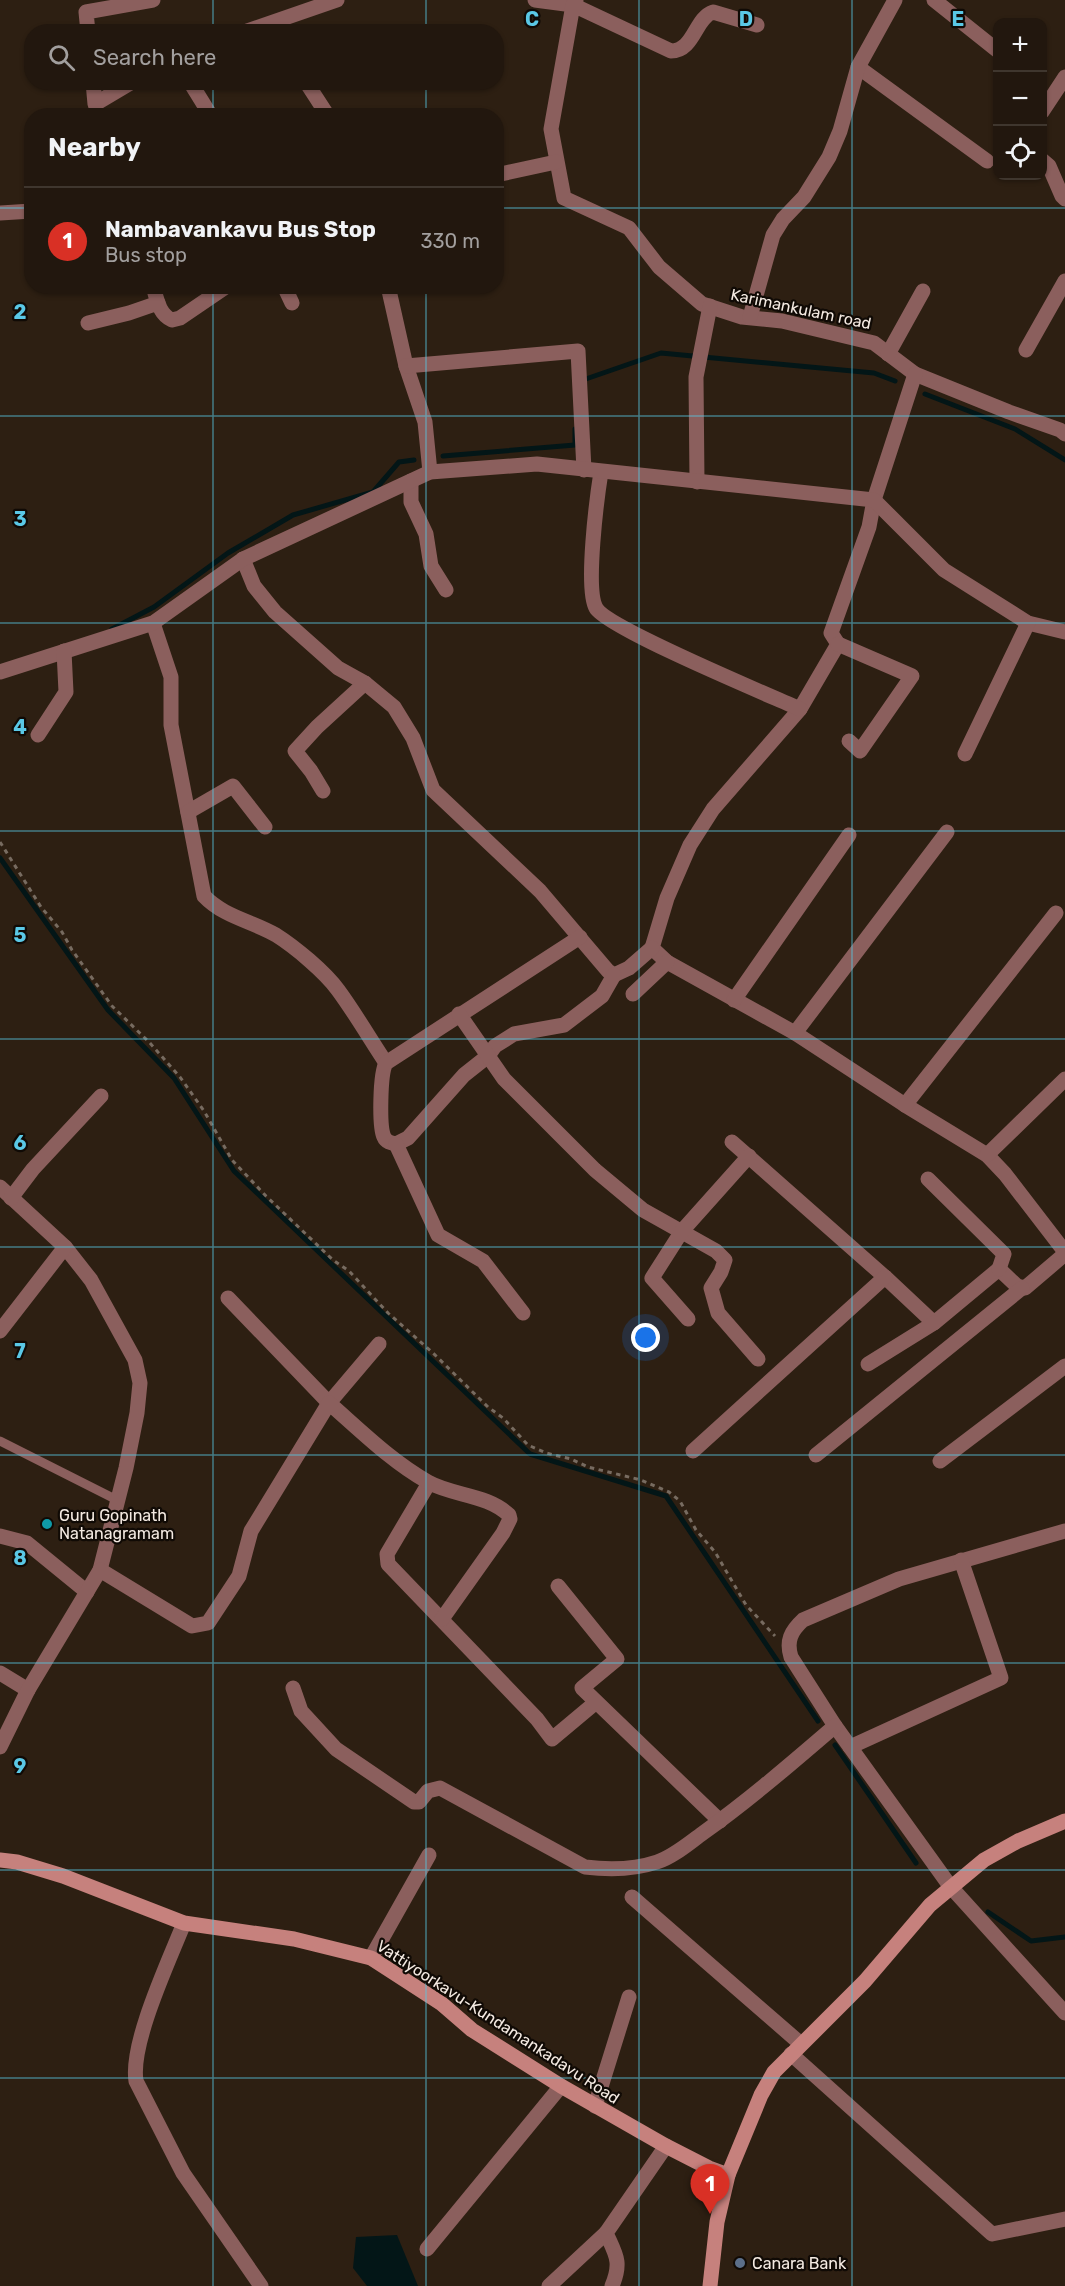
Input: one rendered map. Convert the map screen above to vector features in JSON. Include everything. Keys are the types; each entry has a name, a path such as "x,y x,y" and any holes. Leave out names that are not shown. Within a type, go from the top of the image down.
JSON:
{"street":[{"path":"87,24 86,6 153,0"},
{"path":"271,24 337,0"},
{"path":"535,0 574,2 671,51 678,51 683,47 703,19 713,12 757,25"},
{"path":"750,318 773,235 783,219 804,197 829,157 840,132 858,67 895,0"},
{"path":"934,0 993,47"},
{"name":"Karimankulam road","path":"574,2 551,129 564,198 629,228 658,267 702,304 750,318 782,321 874,343 915,374 1060,430 1065,434"},
{"path":"858,67 987,161"},
{"path":"1047,104 1065,77"},
{"path":"94,90 97,108"},
{"path":"100,108 122,90"},
{"path":"195,90 206,108"},
{"path":"311,90 323,108"},
{"path":"504,173 556,162"},
{"path":"1047,164 1065,199"},
{"path":"0,213 24,212"},
{"path":"1026,350 1065,281"},
{"path":"888,354 923,291"},
{"path":"155,294 164,316 175,320 215,294"},
{"path":"288,294 292,303"},
{"path":"390,294 406,366 425,422 430,472"},
{"path":"88,323 158,303"},
{"path":"697,482 696,377 710,306"},
{"path":"406,366 578,351 584,470"},
{"path":"849,741 860,751 912,676 838,644 831,633 869,527 874,500 915,374"},
{"path":"0,672 153,623 243,559 430,472 537,464 874,500 944,570 1028,623 1065,632"},
{"path":"601,472 590,585 596,609 607,619 634,634 800,709"},
{"path":"411,481 411,502 426,534 431,566 446,590"},
{"path":"243,559 254,586 274,612 338,668 365,683 394,707 413,738 434,790 540,891 608,971 614,975"},
{"path":"153,623 171,677 171,725 204,896 211,904 225,913 276,935 308,961 337,988 386,1063"},
{"path":"965,754 1028,623"},
{"path":"580,937 386,1063 381,1085 384,1137 396,1144 408,1138 464,1075 488,1056 495,1046 514,1034 564,1025 602,996 614,975 629,968 652,948 667,898 690,845 714,809 800,709 838,644"},
{"path":"38,735 66,692 64,651"},
{"path":"323,791 295,751 365,683"},
{"path":"188,812 233,786 265,827"},
{"path":"795,1033 947,832"},
{"path":"734,1000 849,835"},
{"path":"905,1106 1056,913"},
{"path":"652,948 667,962 795,1033 905,1106 987,1155 1005,1174 1065,1253 1028,1286 1022,1288 816,1455"},
{"path":"633,994 667,962"},
{"path":"459,1014 504,1079 595,1170 643,1210 716,1251 725,1260 711,1288 718,1312 758,1359"},
{"path":"987,1155 1065,1079"},
{"path":"11,1198 33,1169 101,1096"},
{"path":"732,1142 934,1323"},
{"path":"396,1144 438,1235 483,1261 523,1313"},
{"path":"688,1319 652,1278 682,1231 748,1156"},
{"path":"868,1364 934,1323 999,1269 1004,1254 928,1179"},
{"path":"0,1187 65,1247 91,1281 135,1360 140,1383 137,1413 100,1570 28,1690 0,1747"},
{"path":"0,1331 65,1247"},
{"path":"999,1269 1022,1288"},
{"path":"693,1451 804,1353 885,1277"},
{"path":"228,1298 329,1403 389,1455 429,1483 492,1503 504,1510 510,1519 503,1533 442,1619"},
{"path":"100,1570 192,1626 208,1623 239,1576 251,1531 329,1403 379,1344"},
{"path":"940,1461 1065,1366"},
{"path":"429,1483 387,1554 388,1564 537,1719 552,1739 595,1703"},
{"path":"1065,1531 899,1579 803,1620 794,1628 789,1637 788,1646 790,1653 835,1726 950,1886 1065,2013"},
{"path":"0,1536 27,1543 87,1592"},
{"path":"850,1748 1001,1678 961,1560"},
{"path":"558,1586 617,1659 582,1688 720,1821"},
{"path":"0,1673 28,1690"},
{"path":"293,1688 301,1711 336,1749 414,1802 421,1801 428,1791 440,1788 585,1867 610,1870 640,1867 659,1862 720,1821 835,1726"},
{"path":"710,2286 717,2222 728,2175 761,2095 774,2072 865,1981 930,1905 950,1886 984,1860 1018,1841 1065,1821"},
{"path":"371,1958 429,1855"},
{"name":"Vattiyoorkavu-Kundamankadavu Road","path":"0,1860 17,1862 63,1875 184,1923 294,1939 371,1958 442,2004 472,2030 561,2086 666,2146 728,2175"},
{"path":"632,1897 992,2234 1011,2232 1065,2219"},
{"path":"184,1923 138,2043 134,2073 183,2173 261,2286"},
{"path":"595,2106 629,1997"},
{"path":"427,2249 561,2086"},
{"path":"549,2286 606,2233 666,2146"},
{"path":"606,2233 618,2260 614,2286"}],"lane":[{"path":"0,1441 117,1500"}],"path":[{"path":"0,842 41,907 62,932 112,1006 149,1042 180,1077 232,1160 266,1196 333,1260 349,1271 380,1305 488,1407 503,1418 528,1445 588,1467 641,1480 669,1492 680,1501 696,1530 715,1552 746,1605 790,1653"}],"shaded area":[{"path":"397,2235 418,2286 367,2286 353,2268 356,2237"}],"waterway":[{"path":"580,381 661,353 874,373 895,381"},
{"path":"925,394 1015,429 1065,460"},
{"path":"443,456 575,445 575,429"},
{"path":"112,629 154,607 228,553 293,515 373,492 399,462 414,460"},
{"path":"0,858 108,1010 174,1078 234,1171 530,1454 666,1496 818,1721"},
{"path":"835,1745 916,1863"},
{"path":"988,1912 1031,1941 1065,1937"}],"place":[{"name":"Guru Gopinath Natanagramam","path":"47,1524"},
{"name":"Nambavankavu Bus Stop","path":"710,2214"},
{"name":"Canara Bank","path":"740,2263"}]}
